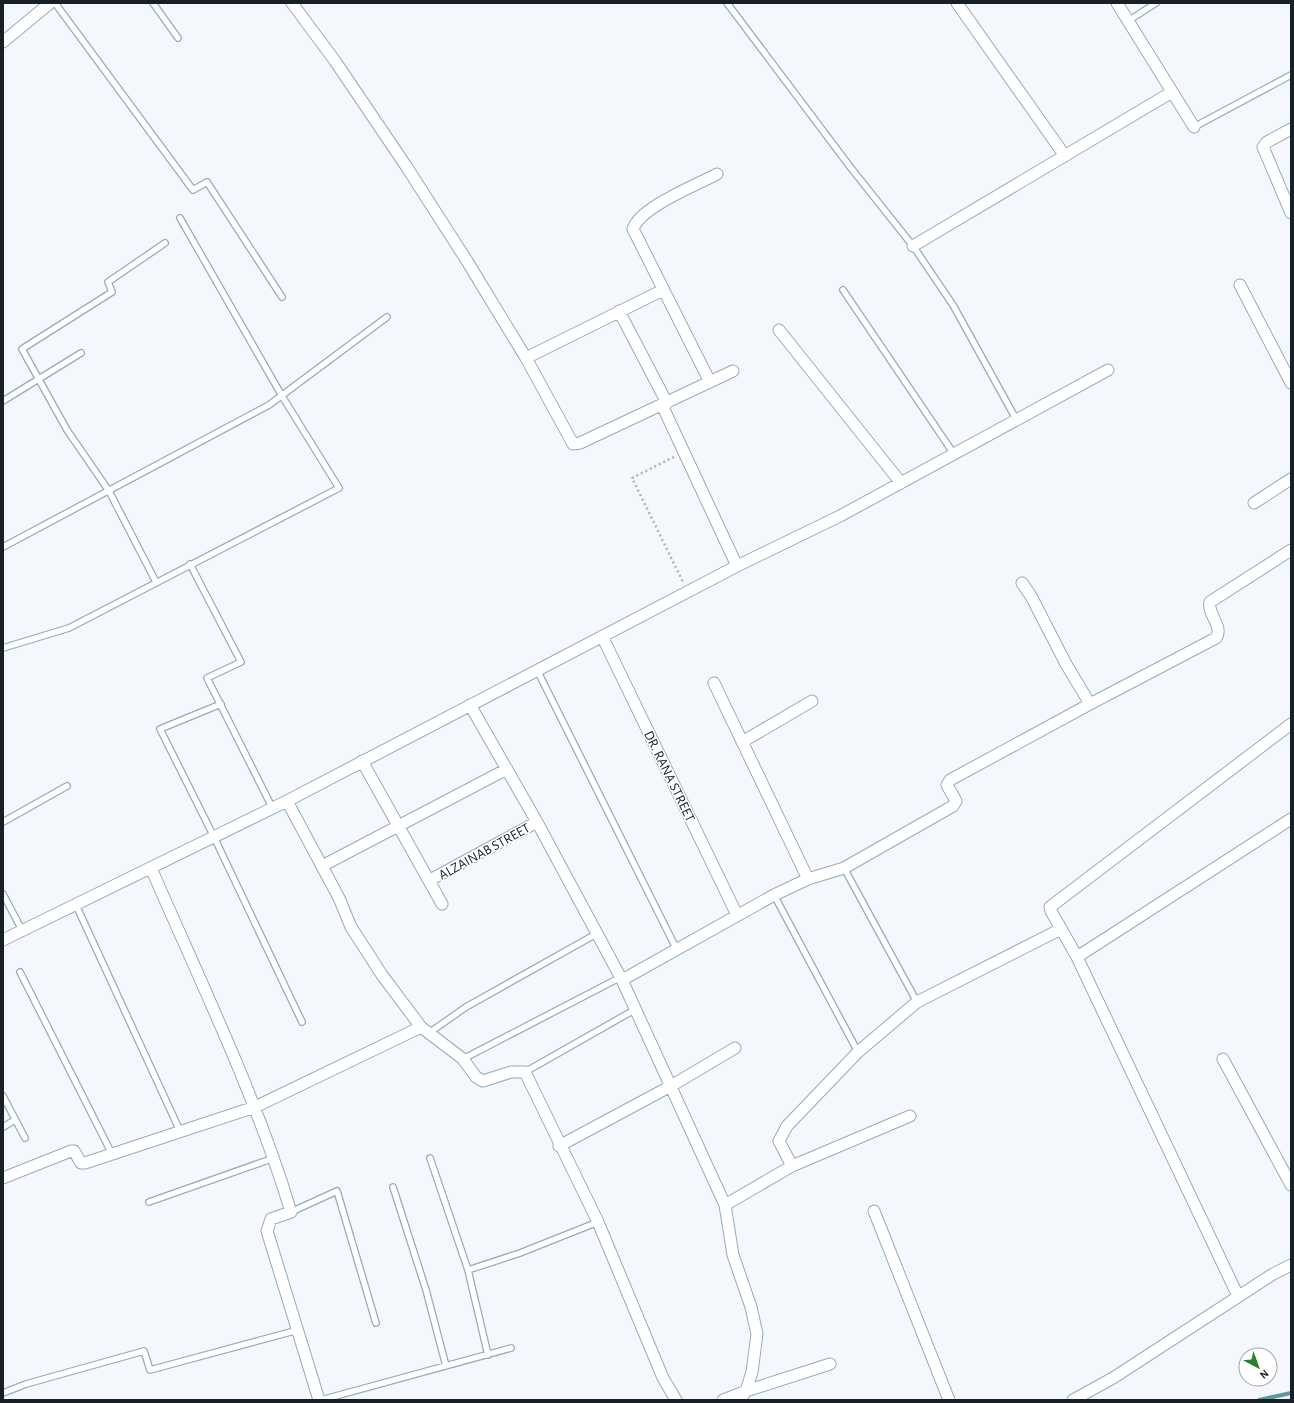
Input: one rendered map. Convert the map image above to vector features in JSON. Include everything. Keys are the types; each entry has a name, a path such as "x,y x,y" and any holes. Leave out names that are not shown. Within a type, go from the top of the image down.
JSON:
{"street":[{"path":"3,42 50,3"},
{"path":"292,3 335,61 406,166 526,358 573,444 580,443 733,371"},
{"path":"957,3 1065,156"},
{"path":"1117,3 1194,127"},
{"path":"913,246 1172,92"},
{"path":"1290,210 1264,147 1266,142 1291,129"},
{"path":"710,382 633,229 635,223 658,205 718,174"},
{"path":"1240,285 1290,379"},
{"path":"526,358 663,290"},
{"path":"619,311 664,404 684,452 737,566"},
{"path":"779,330 901,483"},
{"path":"3,940 272,807 287,801 737,566 840,516 1108,370"},
{"path":"1254,503 1291,480"},
{"path":"622,979 678,950 774,895 808,879 844,868 953,806 956,801 947,785 950,780 1216,638 1218,630 1209,607 1210,602 1291,550"},
{"path":"1022,583 1031,596 1066,664 1090,704"},
{"name":"DR. RANA STREET","path":"602,636 737,915"},
{"path":"714,683 808,879"},
{"path":"742,742 812,701"},
{"path":"470,705 537,822 622,979 725,1205 733,1255 757,1334 752,1372 743,1395"},
{"path":"1238,1296 1077,957 1051,911 1050,906 1291,724"},
{"path":"362,761 430,880 442,904"},
{"path":"322,866 507,769"},
{"path":"287,801 322,866 355,933 382,975 425,1030 463,1059 476,1077 483,1081 511,1072 525,1072 559,1146 598,1222 663,1378 676,1400"},
{"path":"1077,957 1291,819"},
{"name":"ALZAINAB STREET","path":"430,880 537,822"},
{"path":"151,868 255,1107 275,1158 291,1212 271,1219 267,1231 320,1400"},
{"path":"792,1166 779,1141 787,1126 858,1052 917,1002 1061,929"},
{"path":"3,1178 71,1151 74,1151 81,1163 85,1164 180,1130 255,1107 425,1030"},
{"path":"559,1146 671,1086 735,1048"},
{"path":"1223,1059 1291,1185"},
{"path":"725,1205 792,1166 910,1116"},
{"path":"874,1211 949,1400"},
{"path":"1073,1400 1113,1378 1273,1274 1291,1266"},
{"path":"723,1400 743,1395 830,1364"}],"lane":[{"path":"55,3 193,190 208,182 282,297"},
{"path":"153,3 178,38"},
{"path":"727,3 851,168 913,246 953,305 1016,419"},
{"path":"1128,21 1156,3"},
{"path":"1194,127 1291,75"},
{"path":"3,648 69,628 339,488 282,396 180,218"},
{"path":"156,582 109,491 67,430 22,349 112,292 108,282 165,243"},
{"path":"844,290 954,454"},
{"path":"3,547 262,409 282,396 387,317"},
{"path":"3,401 81,353"},
{"path":"190,564 241,662 207,678 272,807"},
{"path":"537,670 678,950"},
{"path":"221,704 160,729 214,837 302,1022"},
{"path":"3,822 67,786"},
{"path":"844,868 917,1002"},
{"path":"3,894 22,930"},
{"path":"774,895 858,1052"},
{"path":"76,905 180,1130"},
{"path":"425,1030 598,933"},
{"path":"20,972 112,1154"},
{"path":"463,1059 622,979"},
{"path":"525,1072 636,1009"},
{"path":"3,1096 24,1138"},
{"path":"3,1127 16,1120"},
{"path":"149,1202 275,1158"},
{"path":"430,1158 468,1270 488,1355"},
{"path":"393,1187 426,1290 446,1366"},
{"path":"291,1212 337,1191 376,1323"},
{"path":"468,1270 520,1253 598,1222"},
{"path":"3,1393 26,1384 144,1351 150,1370 298,1330"},
{"path":"320,1400 511,1348"}],"path":[{"path":"684,452 632,478 687,592"}],"waterway":[{"path":"1259,1400 1291,1393"}]}
